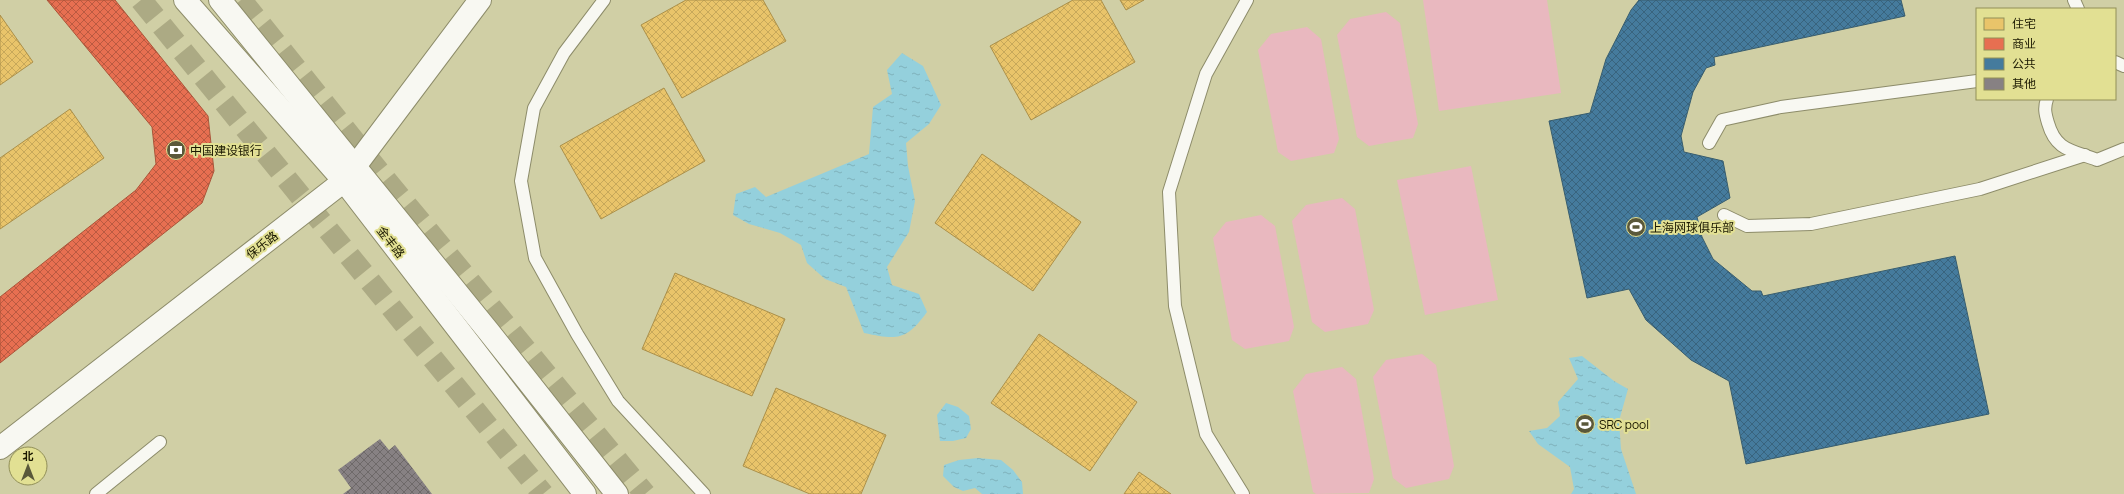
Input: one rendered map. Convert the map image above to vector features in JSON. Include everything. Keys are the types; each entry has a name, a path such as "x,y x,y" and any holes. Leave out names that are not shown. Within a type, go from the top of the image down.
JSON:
{"main road":[{"name":"金丰路","path":"185,0 349,173"},
{"name":"金丰路","path":"220,0 585,494"},
{"name":"保乐路","path":"0,448 349,173 480,0"},
{"path":"349,173 617,494"}],"lane":[{"path":"604,0 564,53 534,108 521,181 535,258 577,334 618,401 704,494"},
{"path":"1243,494 1206,434 1204,426 1175,306 1169,192 1206,74 1247,0"},
{"path":"1709,143 1722,120 1781,107 1976,81"},
{"path":"2047,100 2044,108 2052,136 2059,145 2097,160 2124,149"},
{"path":"1724,215 1747,226 1811,224 1980,189 2085,155"},
{"path":"96,494 160,442"}],"shaded area":[{"path":"1423,0 1547,0 1561,93 1439,111"},
{"path":"1386,12 1400,23 1418,124 1413,138 1369,146 1357,137 1337,35 1350,19"},
{"path":"1307,27 1321,39 1339,139 1334,153 1291,161 1278,152 1258,50 1271,34"},
{"path":"1471,166 1498,300 1425,315 1397,180"},
{"path":"1342,198 1355,209 1374,310 1368,324 1325,332 1312,322 1292,221 1306,205"},
{"path":"1261,215 1275,226 1294,327 1289,341 1245,349 1232,340 1213,238 1226,222"},
{"path":"1422,354 1436,365 1454,466 1449,479 1406,488 1393,478 1373,377 1386,360"},
{"path":"1342,367 1356,379 1374,479 1369,493 1316,494 1313,492 1293,391 1306,374"}],"water":[{"path":"902,53 923,66 941,105 929,124 906,143 908,166 915,201 909,232 887,267 892,285 919,294 927,312 920,322 907,333 900,336 885,337 864,333 846,287 825,279 807,263 801,245 780,233 749,224 733,215 736,194 755,187 766,197 869,154 873,107 892,94 887,70"},
{"name":"SRC pool","path":"1582,356 1614,381 1628,389 1619,421 1621,449 1636,494 1571,494 1574,489 1570,467 1538,444 1529,431 1547,428 1560,416 1558,402 1578,379 1569,358"},
{"path":"946,403 958,407 969,416 971,429 966,438 953,441 940,441 937,415"},
{"path":"978,458 1001,460 1013,470 1022,482 1023,494 982,494 975,488 963,491 954,487 943,476 944,465 959,460"}],"building: 住宅":[{"path":"686,0 763,0 786,41 682,98 641,25"},
{"path":"1073,0 1101,0 1135,62 1031,120 990,46"},
{"path":"1120,0 1144,0 1126,10"},
{"path":"0,15 33,62 0,85"},
{"path":"664,88 705,161 601,219 560,146"},
{"path":"70,109 104,158 0,229 0,158"},
{"path":"982,154 1081,222 1033,291 935,223"},
{"path":"675,273 785,319 752,396 642,349"},
{"path":"1039,334 1137,402 1090,471 991,403"},
{"path":"776,388 886,435 861,494 810,494 743,466"},
{"path":"1139,472 1171,494 1124,494"}],"building: 商业":[{"path":"47,0 115,0 208,116 214,171 202,203 0,363 0,297 136,190 156,164 152,127"}],"building: 公共":[{"name":"上海网球俱乐部","path":"1639,0 1901,0 1905,16 1714,57 1715,65 1706,68 1693,92 1681,136 1684,152 1723,161 1730,198 1697,217 1702,237 1713,259 1752,291 1761,291 1763,296 1955,256 1989,414 1746,464 1729,381 1691,360 1646,320 1629,289 1587,298 1549,121 1590,113 1606,59 1631,10"}],"building: 其他":[{"path":"380,439 389,450 395,445 432,494 343,494 351,488 338,470"}],"tunnel":[{"path":"141,0 543,494"},
{"path":"241,0 376,168 645,494"}],"place":[{"name":"中国建设银行","path":"176,150"},
{"name":"上海网球俱乐部","path":"1636,227"},
{"name":"SRC pool","path":"1585,424"}]}
